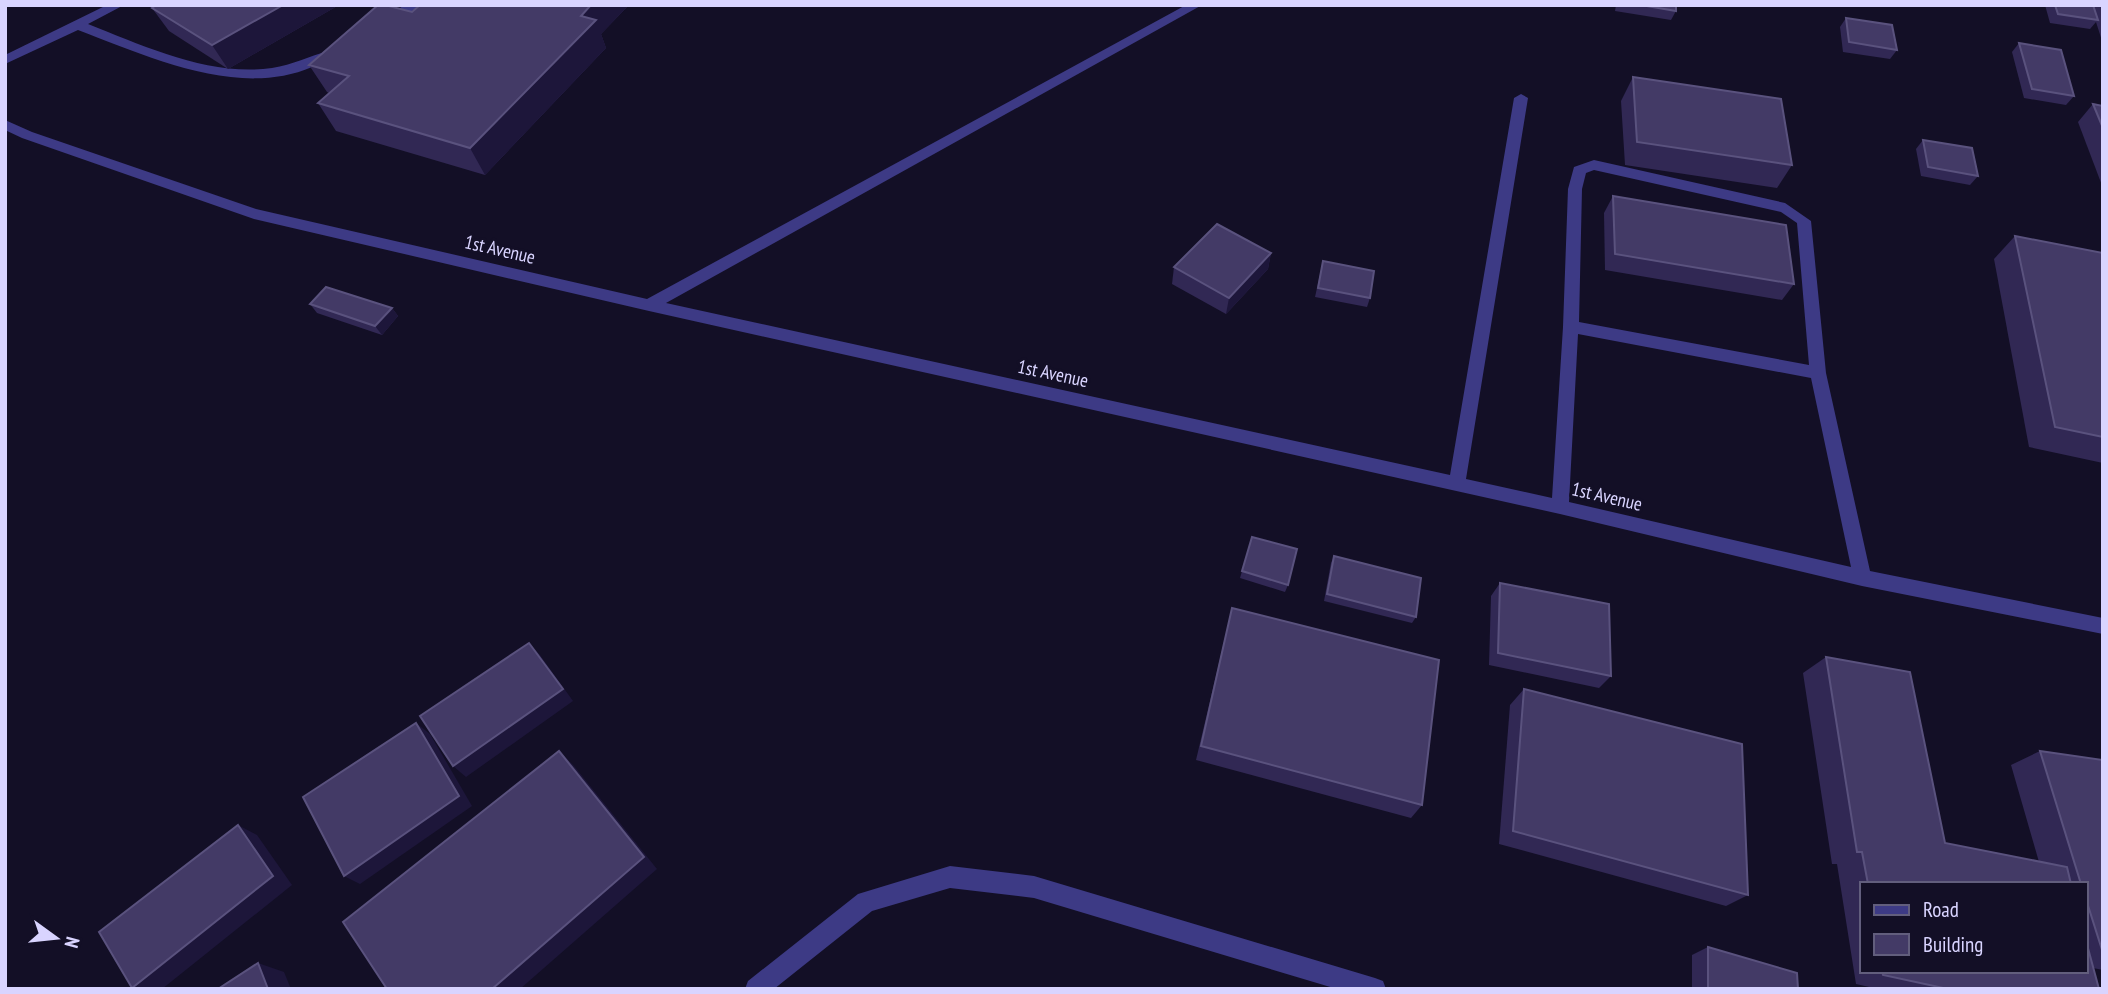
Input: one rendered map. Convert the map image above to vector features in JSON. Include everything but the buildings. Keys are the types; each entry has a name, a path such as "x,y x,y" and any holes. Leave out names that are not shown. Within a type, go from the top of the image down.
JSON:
{"street":[{"path":"5,60 118,5"},
{"path":"368,32 415,5"},
{"path":"649,305 1196,5"},
{"path":"78,25 130,45 223,72 247,75 274,74 310,66 345,46"},
{"path":"1457,484 1521,98"},
{"name":"1st Avenue","path":"5,124 27,135 254,214 649,305 1560,507 1862,578 2103,626"},
{"path":"1560,507 1576,189 1579,170 1594,165 1785,208 1804,221 1818,373 1862,578"},
{"path":"1571,327 1818,373"},
{"path":"756,989 866,902 950,877 1034,887 1375,989"}]}
